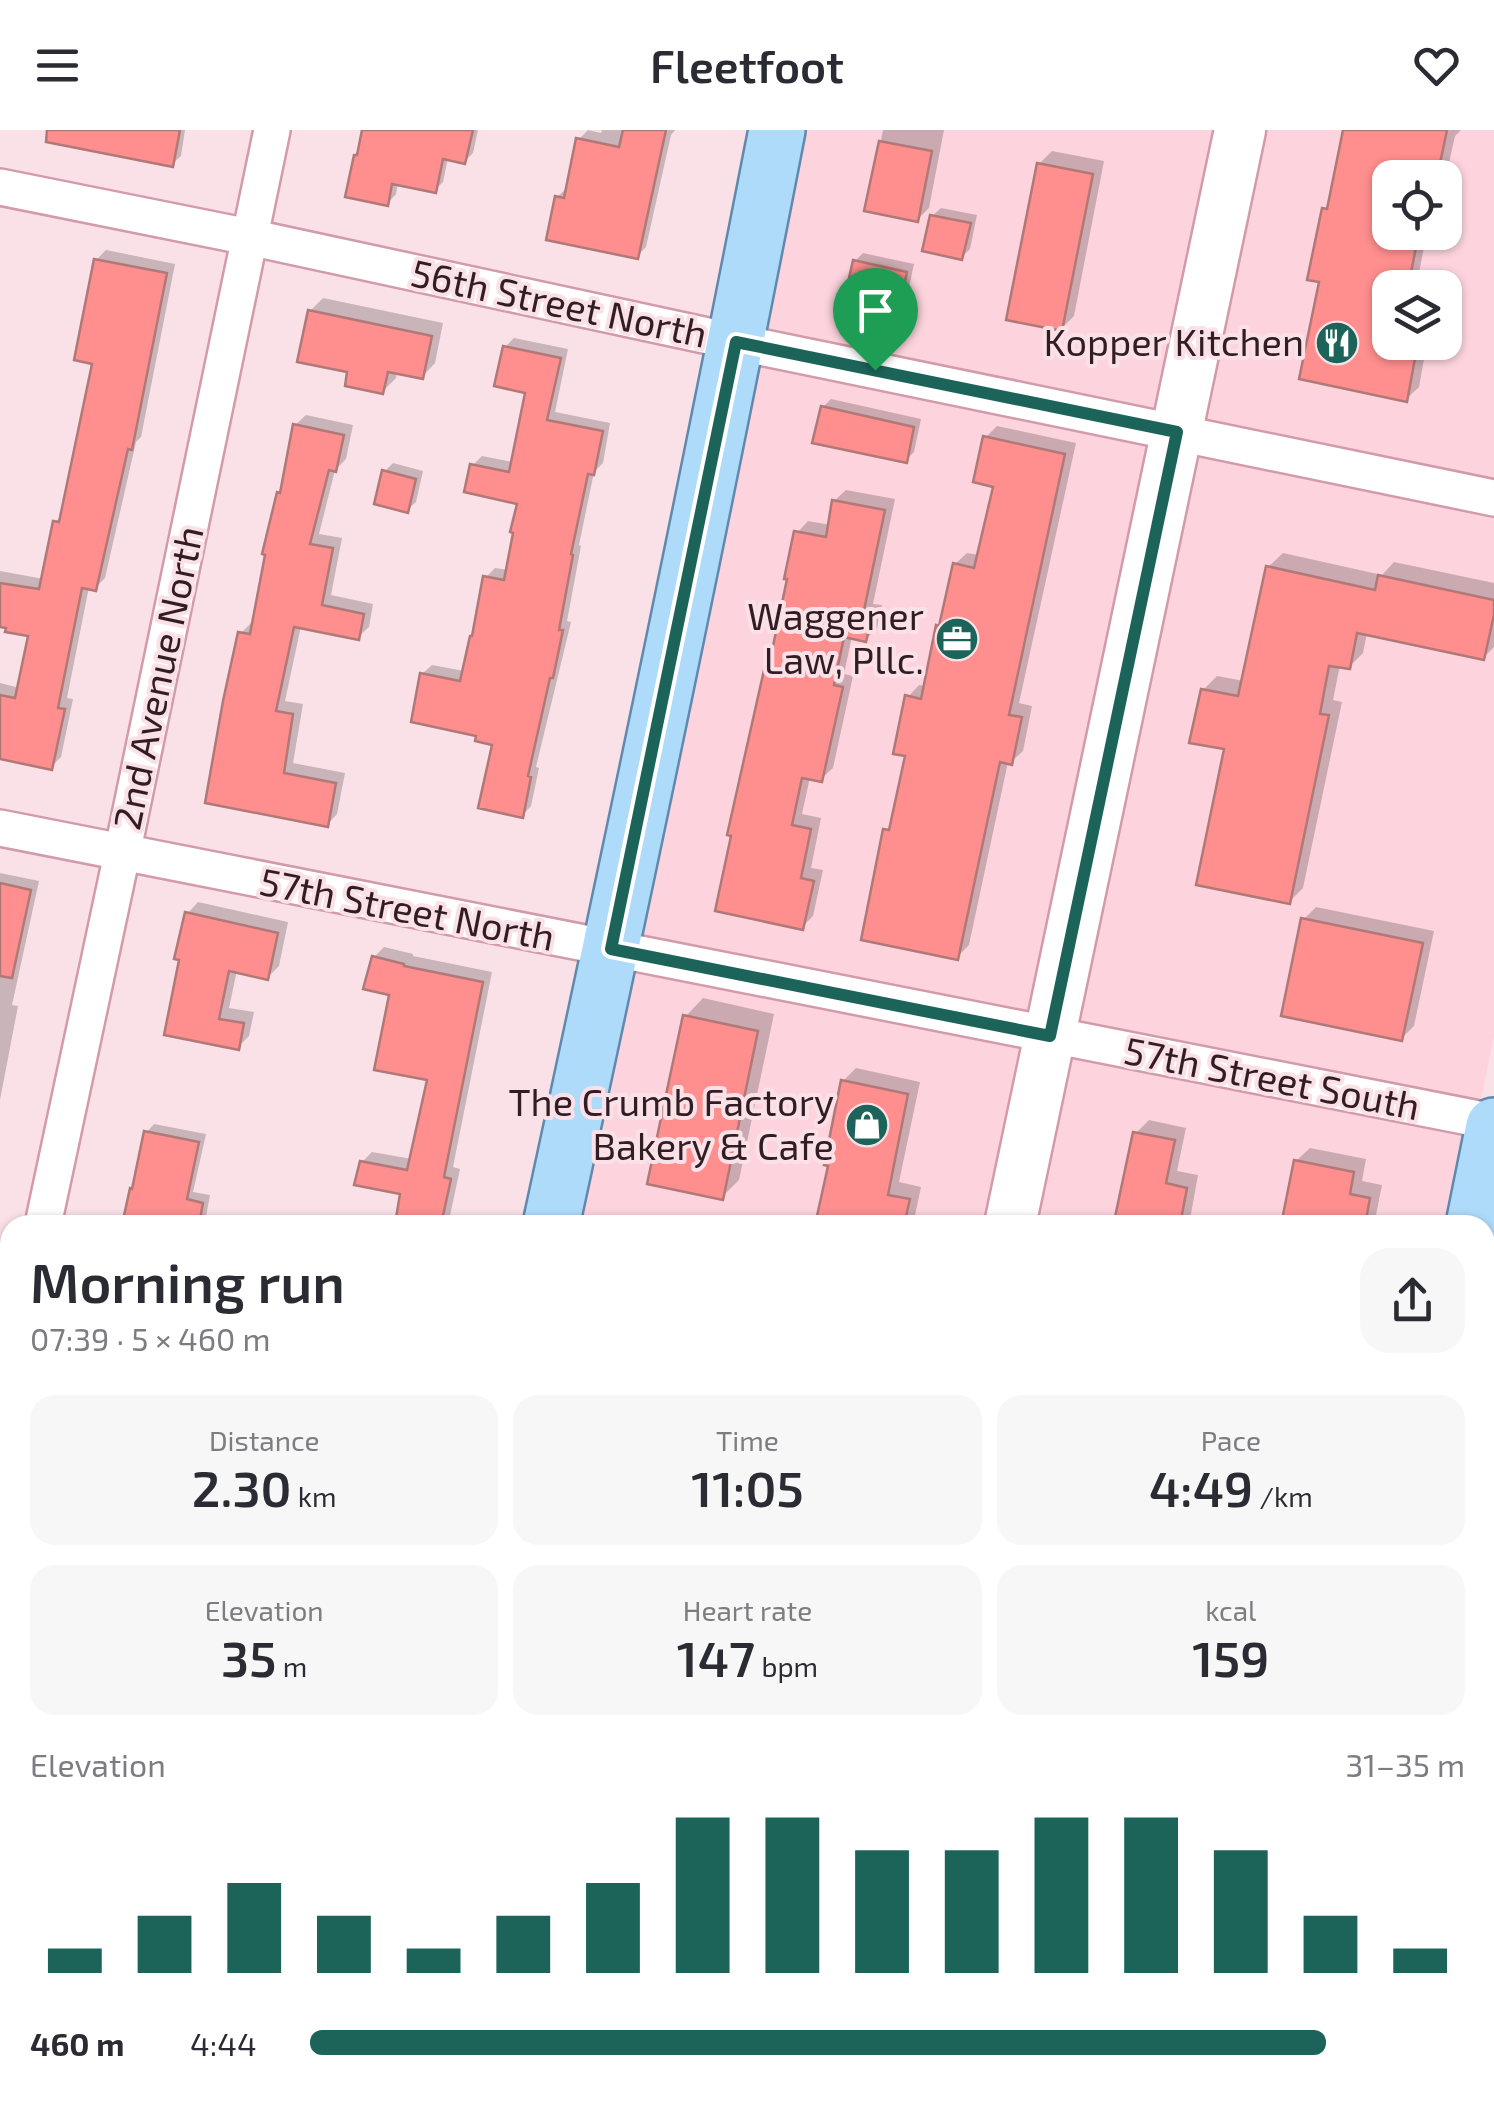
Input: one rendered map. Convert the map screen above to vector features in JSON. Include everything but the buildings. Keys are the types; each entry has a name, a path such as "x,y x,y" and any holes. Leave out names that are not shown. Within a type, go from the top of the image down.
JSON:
{"main road":[{"path":"553,1215 777,130"},
{"path":"1012,1215 1240,130"},
{"path":"1476,1215 1494,1124"}],"street":[{"name":"2nd Avenue North","path":"45,1215 272,130"},
{"name":"56th Street North","path":"0,187 1494,498"},
{"name":"57th Street North","path":"0,828 1050,1036"},
{"name":"57th Street South","path":"1050,1036 1494,1124"}],"shaded area":[{"path":"795,130 1221,130 1162,412 757,330"},
{"path":"1258,130 1494,130 1494,482 1198,420"},
{"path":"750,361 1156,443 1036,1017 631,937"},
{"path":"1191,451 1494,514 1494,1036 1480,1104 1071,1024"},
{"path":"624,968 1029,1048 994,1215 571,1215"},
{"path":"1064,1055 1474,1135 1457,1215 1031,1215"}],"place":[{"name":"Kopper Kitchen","path":"1337,343"},
{"name":"Waggener Law, Pllc.","path":"957,639"},
{"name":"The Crumb Factory Bakery & Cafe","path":"867,1125"}],"route":[{"path":"736,342 875,370 1177,432 1050,1036 611,949 736,342"}]}
